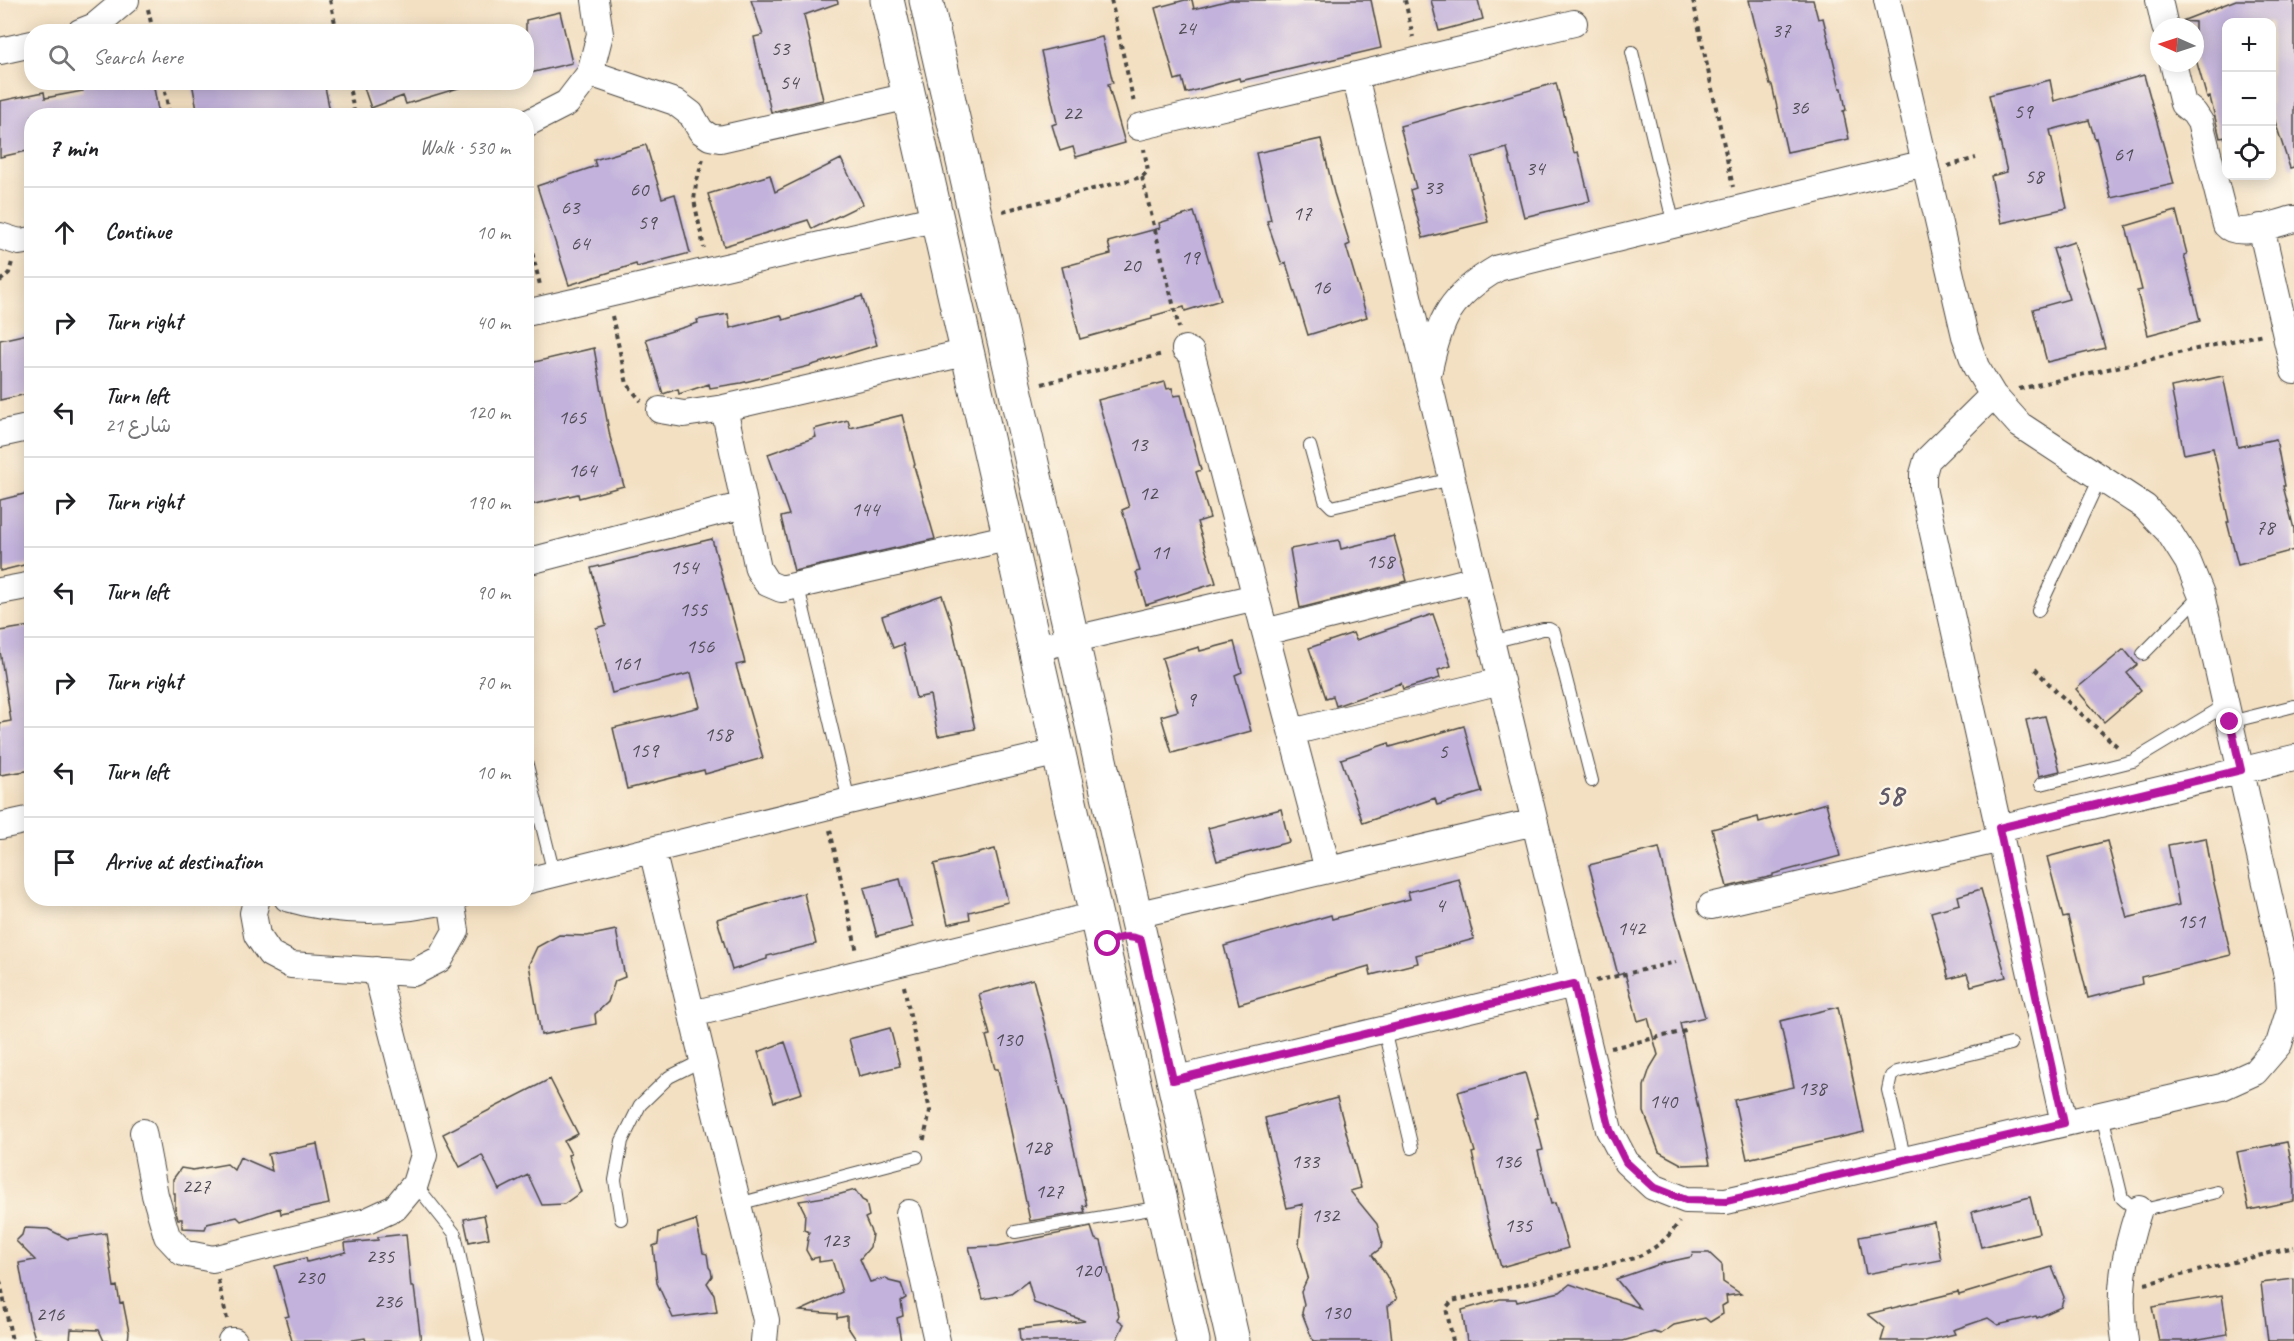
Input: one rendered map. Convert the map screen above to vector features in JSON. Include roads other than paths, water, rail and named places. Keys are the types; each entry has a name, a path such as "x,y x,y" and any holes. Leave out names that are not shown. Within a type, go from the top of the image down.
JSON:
{"street":[{"path":"96,24 126,0"},
{"path":"534,120 567,103 590,73 600,34 595,0"},
{"path":"887,0 1193,1341"},
{"path":"926,0 1233,1341"},
{"path":"1354,76 1610,1130 1626,1162 1653,1187 1686,1200 1726,1201 2222,1087 2255,1072 2279,1044 2292,1008 2288,981 2201,594 2188,562 2169,532 2145,507 2020,425 1993,395 1976,367 1965,336 1887,0"},
{"path":"2158,0 2163,18"},
{"path":"1139,128 1574,23"},
{"path":"0,51 24,46"},
{"path":"2175,72 2183,104 2194,113 2200,122 2226,225 2229,229 2238,232 2294,219"},
{"path":"590,73 675,102 691,114 702,131 710,137 720,139 909,96"},
{"path":"1427,376 1441,323 1455,300 1475,282 1498,268 1925,163"},
{"path":"536,310 938,218"},
{"path":"2261,227 2294,371"},
{"path":"0,236 19,242 24,241"},
{"path":"1185,349 1191,352 1328,870"},
{"path":"660,410 684,414 724,408 969,352"},
{"path":"1993,395 1927,460 1923,474 1926,499 2064,1123"},
{"path":"724,408 758,569 766,583 781,590 1011,537"},
{"path":"0,434 24,429"},
{"path":"534,560 744,505"},
{"path":"1265,632 1476,579"},
{"path":"0,591 24,586"},
{"path":"1036,648 1256,597"},
{"path":"1292,732 1501,681"},
{"path":"534,879 1059,752"},
{"path":"1711,906 2294,758"},
{"path":"0,826 24,821"},
{"path":"1135,918 1535,822"},
{"path":"652,850 766,1320 764,1341"},
{"path":"692,1014 900,964 1095,911 1114,909 1126,903 1135,918 1134,937 1120,937 1108,944 1104,951"},
{"path":"255,906 253,912 257,936 270,954 291,965 413,973 440,959 456,931 454,906"},
{"path":"338,906 371,911 420,906"},
{"path":"143,1132 155,1195 167,1236 183,1253 213,1259 367,1221 395,1208 414,1185 424,1155 376,970"},
{"path":"1173,1080 1574,985"},
{"path":"2125,1341 2121,1289 2126,1248 2139,1209"},
{"path":"909,1213 937,1341"}],"lane":[{"path":"1632,52 1674,225"},
{"path":"1310,446 1325,500 1332,507 1452,479"},
{"path":"2038,611 2100,478"},
{"path":"798,587 837,805"},
{"path":"2143,654 2201,594"},
{"path":"1491,642 1543,629 1554,632 1592,781"},
{"path":"2041,784 2133,761 2228,714 2294,706"},
{"path":"534,793 554,874"},
{"path":"1384,1030 1412,1148"},
{"path":"1905,1160 1888,1090 1891,1076 1897,1072 2011,1044"},
{"path":"621,1219 615,1180 622,1141 640,1105 669,1077 703,1060"},
{"path":"2102,1115 2122,1198 2129,1205 2139,1209 2148,1209 2217,1192"},
{"path":"738,1204 917,1157"},
{"path":"414,1185 454,1234 478,1341"},
{"path":"1015,1232 1163,1207"}],"district":[{"name":"58","path":"1890,795"}]}
